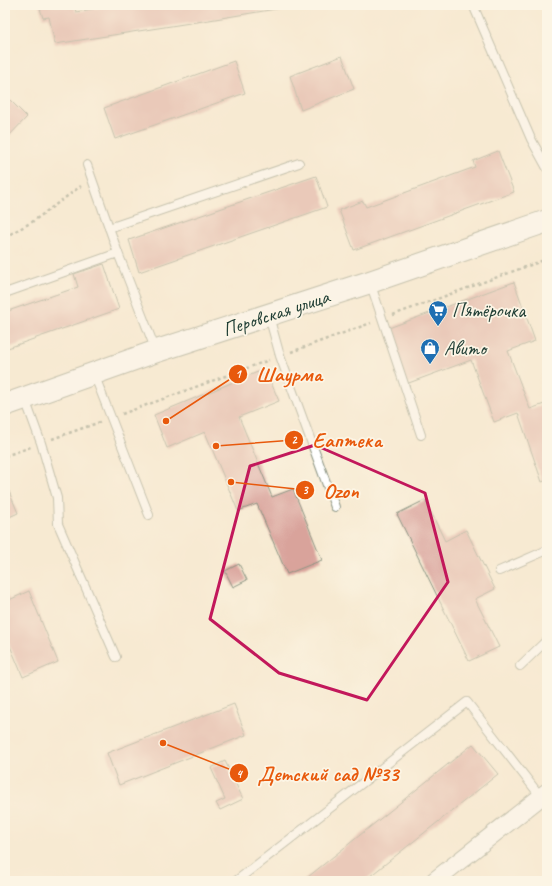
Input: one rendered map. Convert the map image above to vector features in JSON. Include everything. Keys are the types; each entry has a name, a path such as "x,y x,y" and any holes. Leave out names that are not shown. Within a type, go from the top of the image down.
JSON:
{"main road":[{"name":"Перовская улица","path":"15,402 157,351 370,282 547,221"}],"street":[{"path":"443,877 544,795"}],"lane":[{"path":"473,5 531,139 547,168"},
{"path":"109,228 299,163"},
{"path":"87,165 118,253 157,351"},
{"path":"5,293 118,253"},
{"path":"370,282 421,435"},
{"path":"269,315 280,356 335,507"},
{"path":"94,374 149,515"},
{"path":"15,402 41,443 57,498 58,524 116,657"},
{"path":"499,571 546,553"},
{"path":"520,666 547,640"},
{"path":"236,881 467,702 544,795"}],"path":[{"path":"5,237 32,222 92,178"}],"highlighted area":[{"path":"315,445 425,493 448,582 367,700 279,673 210,619 250,466"}],"building":[{"path":"39,5 74,5 76,12 112,5 294,6 55,44 49,17 43,18"},
{"path":"342,56 354,89 301,110 290,76"},
{"path":"234,61 245,93 115,139 104,108"},
{"path":"5,95 27,117 5,140"},
{"path":"498,151 514,192 354,250 339,210 363,201 366,207 475,167 473,161"},
{"path":"316,176 327,207 139,272 129,240"},
{"path":"104,264 119,309 5,349 5,312 78,287 74,274"},
{"path":"514,282 535,341 508,351 530,409 547,403 547,480 542,482 518,413 494,422 471,360 406,384 386,329"},
{"path":"265,369 279,401 239,417 272,497 293,489 322,560 287,574 257,504 238,511 205,432 167,448 154,415"},
{"path":"5,482 18,513 5,519"},
{"path":"425,500 445,541 466,530 495,589 475,599 499,647 469,661 397,514"},
{"path":"239,564 247,580 233,587 225,571"},
{"path":"5,591 9,600 29,591 58,662 23,677 5,634"},
{"path":"234,704 246,735 119,785 107,753"},
{"path":"473,744 498,774 364,881 303,881"},
{"path":"225,761 243,799 220,810 216,803 225,799 211,768"}],"place":[{"name":"Пятёрочка","path":"438,327"},
{"name":"Авито","path":"430,365"},
{"name":"Шаурма","path":"166,421"},
{"name":"Еаптека","path":"216,446"},
{"name":"Ozon","path":"231,482"},
{"name":"Детский сад №33","path":"163,743"}]}
